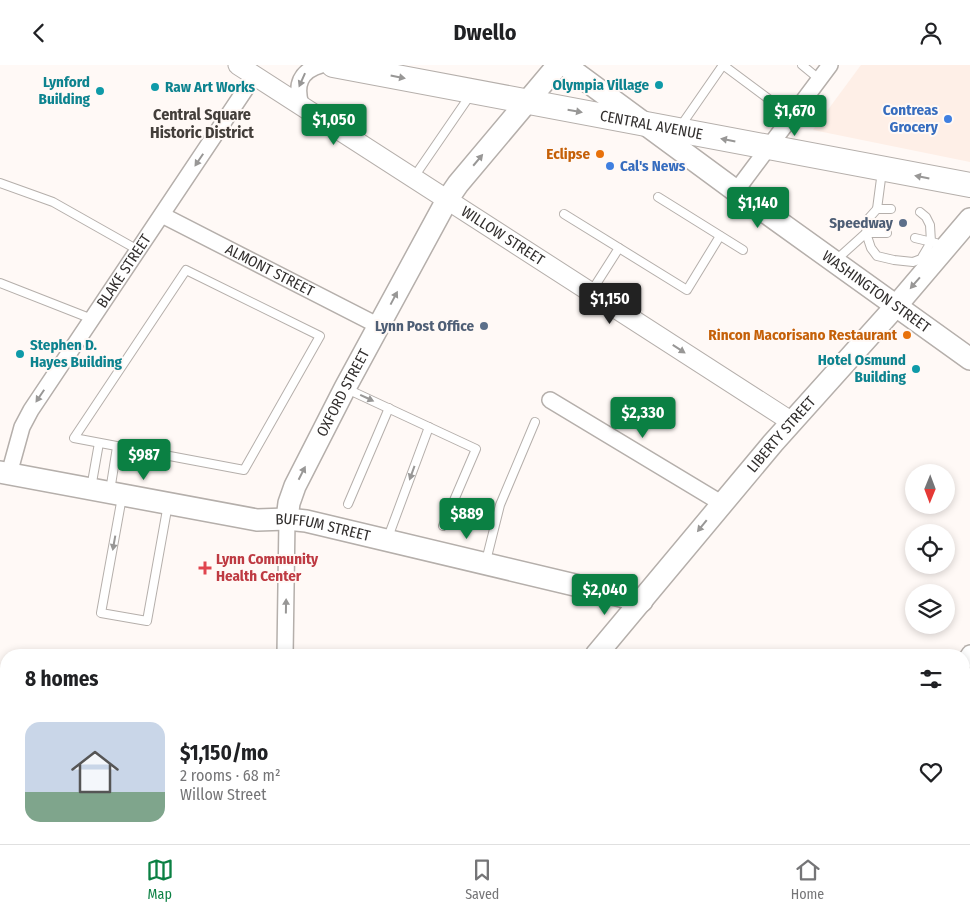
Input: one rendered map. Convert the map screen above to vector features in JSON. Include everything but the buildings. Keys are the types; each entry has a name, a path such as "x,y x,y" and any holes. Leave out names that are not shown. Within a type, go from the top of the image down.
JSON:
{"main road":[{"name":"CENTRAL AVENUE","path":"333,65 970,185"},
{"name":"OXFORD STREET","path":"287,519 289,503 295,486 345,388 447,200 458,184 558,65"},
{"name":"WASHINGTON STREET","path":"565,65 736,191 970,359"},
{"name":"LIBERTY STREET","path":"601,649 721,503 896,306 939,244 970,219"},
{"name":"BUFFUM STREET","path":"4,473 257,520 287,519 306,521 642,601"}],"street":[{"name":"WILLOW STREET","path":"238,65 792,422"},
{"path":"300,105 298,89 300,80 305,72 321,65"},
{"path":"736,191 830,65"},
{"name":"BLAKE STREET","path":"4,473 26,418 255,75"},
{"name":"ALMONT STREET","path":"162,215 379,326"},
{"path":"550,399 721,503"},
{"name":"OXFORD STREET","path":"285,649 287,519"}],"lane":[{"path":"678,130 723,65 770,100"},
{"path":"802,65 820,79"},
{"path":"414,177 473,91"},
{"path":"883,169 877,209 869,218 866,233 871,248 877,256 913,262 921,259 939,244"},
{"path":"0,183 45,198 138,250"},
{"path":"658,197 743,250"},
{"path":"877,209 891,209"},
{"path":"920,212 926,217 939,244"},
{"path":"564,214 687,290 720,236"},
{"path":"834,262 866,233 887,233"},
{"path":"915,238 939,244"},
{"path":"591,292 619,248"},
{"path":"186,271 320,336 244,470 117,447 74,438 186,271"},
{"path":"0,283 92,319"},
{"path":"345,388 476,449 443,526"},
{"path":"348,504 389,408"},
{"path":"485,563 500,505 535,422"},
{"path":"387,540 429,427"},
{"path":"99,443 108,492"},
{"path":"117,447 108,492 101,613 147,621 168,503"}],"shaded area":[{"path":"861,65 970,65 970,162 813,130"}],"place":[{"name":"Olympia Village","path":"659,85"},
{"name":"Raw Art Works","path":"155,87"},
{"name":"Lynford Building","path":"100,91"},
{"name":"Contreas Grocery","path":"948,119"},
{"name":"Eclipse","path":"600,154"},
{"name":"Cal's News","path":"610,166"},
{"name":"Speedway","path":"903,223"},
{"name":"Lynn Post Office","path":"484,326"},
{"name":"Rincon Macorisano Restaurant","path":"907,335"},
{"name":"Stephen D. Hayes Building","path":"20,354"},
{"name":"Hotel Osmund Building","path":"916,369"},
{"name":"Lynn Community Health Center","path":"205,568"}],"district":[{"name":"Central Square Historic District","path":"202,123"}]}
